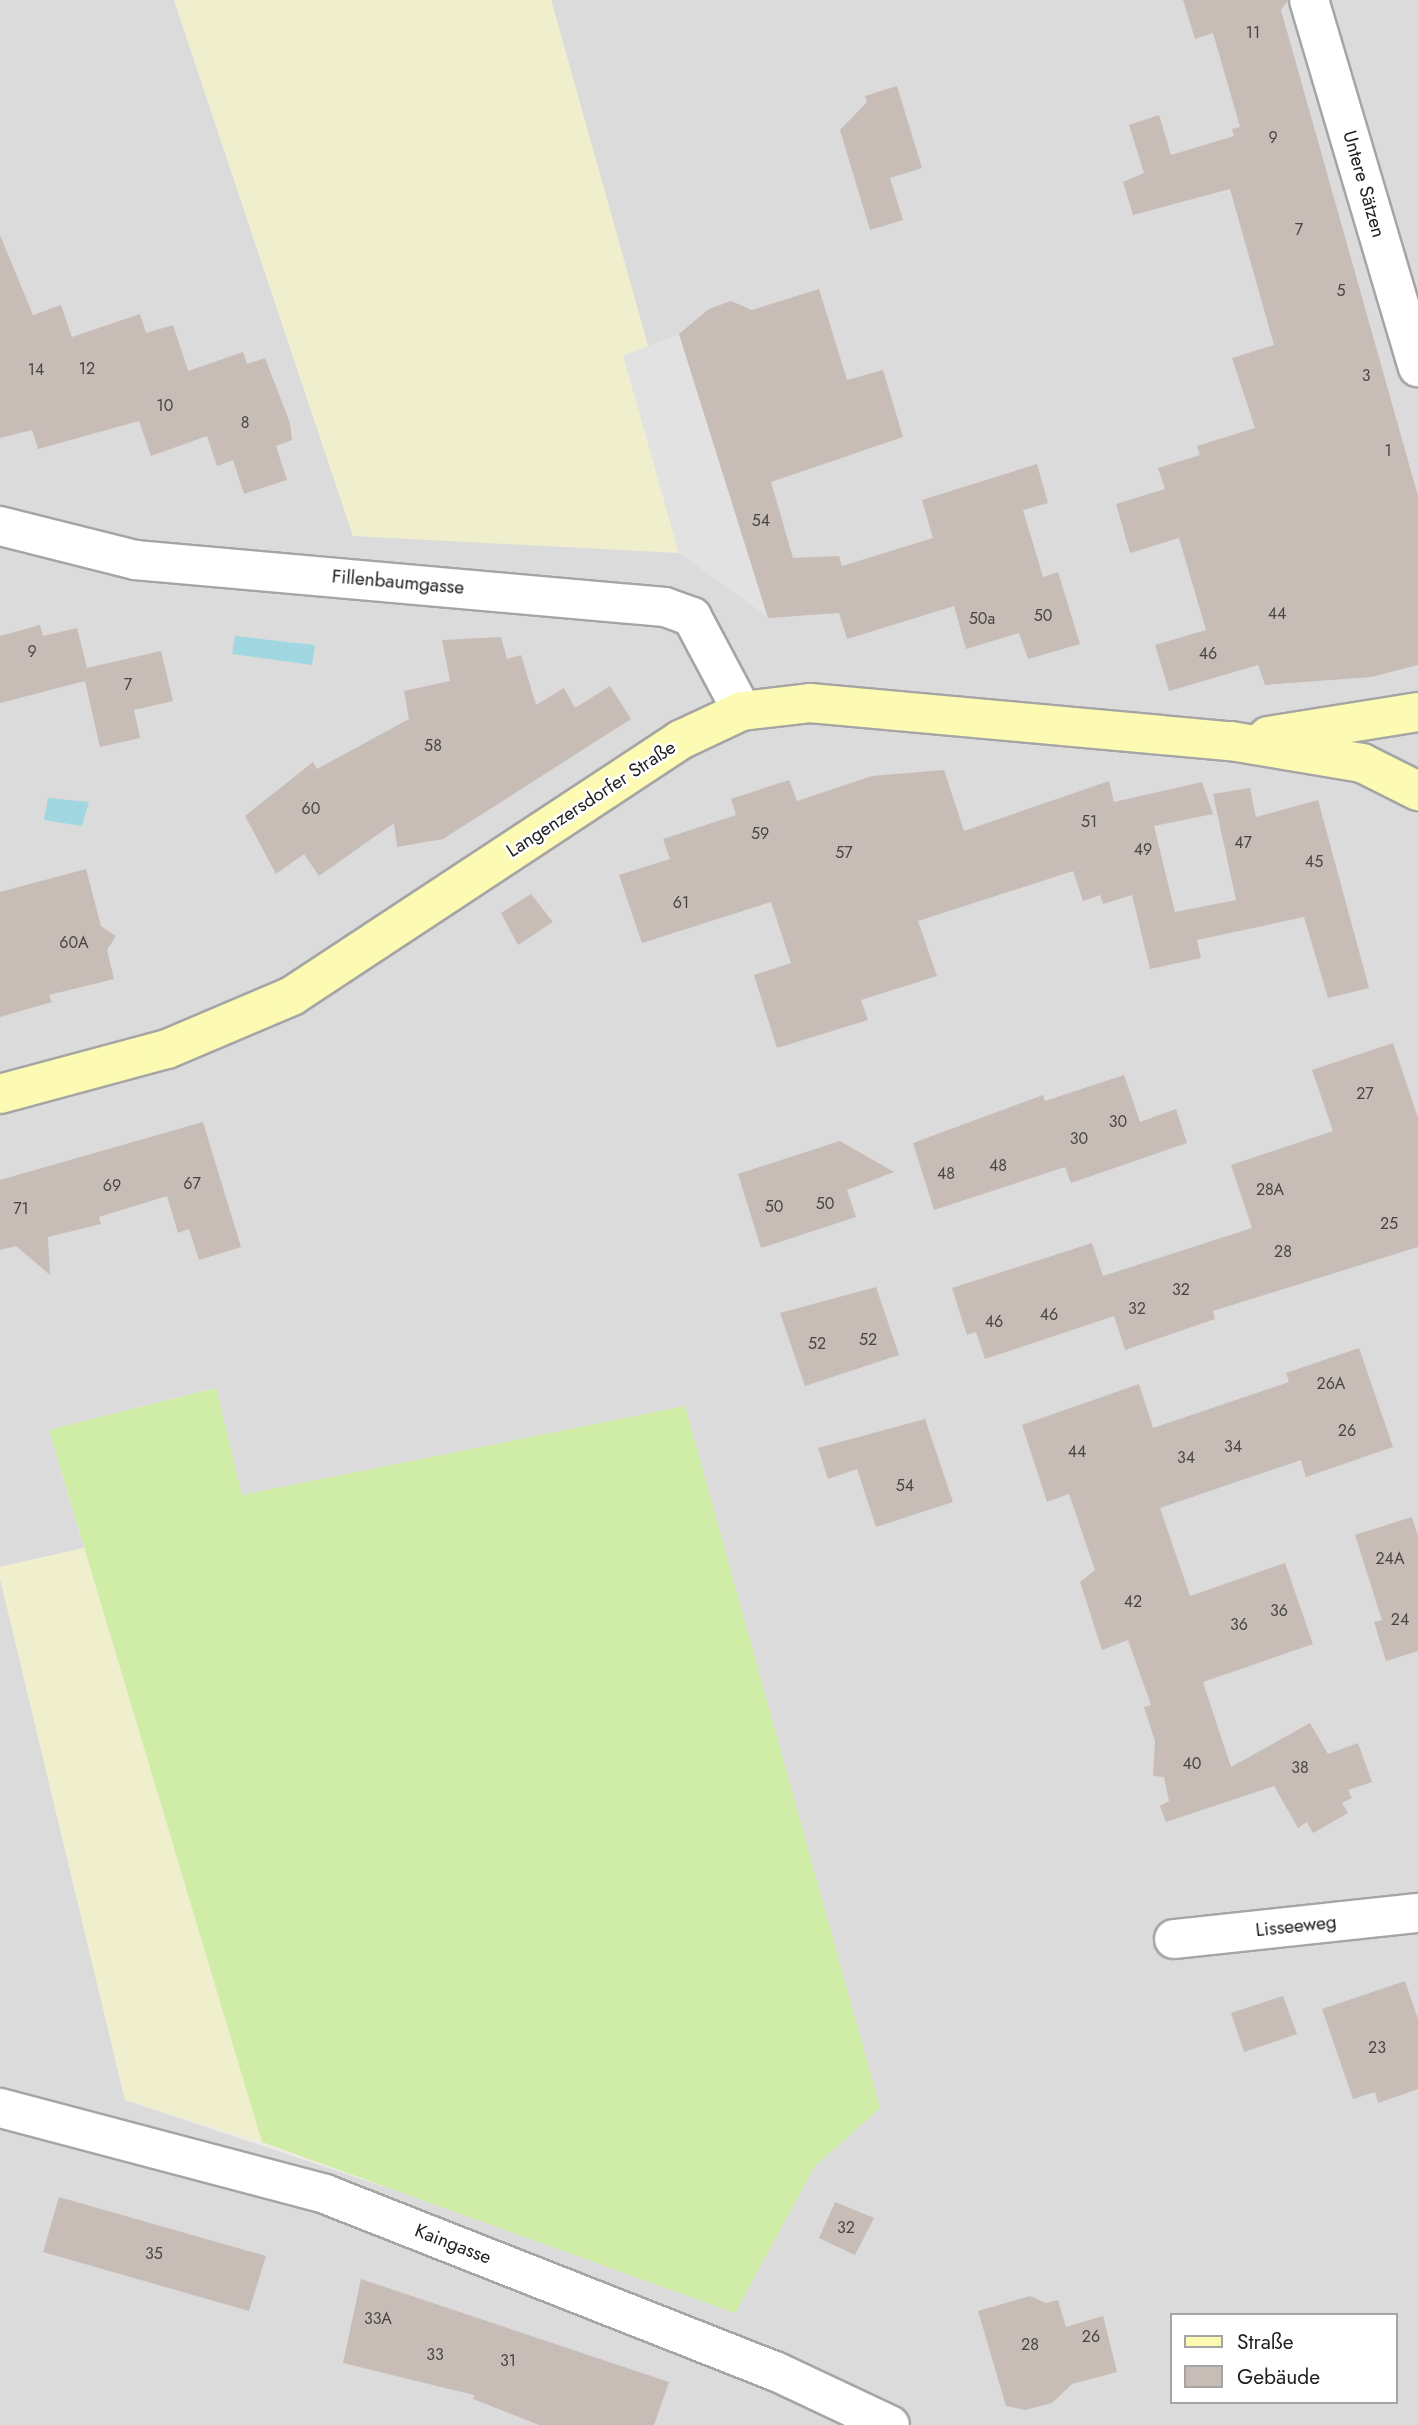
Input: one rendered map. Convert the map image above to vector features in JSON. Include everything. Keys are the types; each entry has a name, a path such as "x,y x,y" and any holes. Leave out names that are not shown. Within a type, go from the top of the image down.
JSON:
{"main road":[{"name":"Langenzersdorfer Straße","path":"0,1094 167,1049 292,996 680,740 742,711 810,703 1231,741 1362,764 1418,791"},
{"name":"Langenzersdorfer Straße","path":"1231,741 1418,712"}],"street":[{"name":"Untere Sätzen","path":"1309,0 1418,368"},
{"name":"Fillenbaumgasse","path":"0,526 135,559 665,607 692,617 742,711"},
{"name":"Lisseeweg","path":"1174,1939 1418,1913"},
{"name":"Kaingasse","path":"0,2108 325,2194 775,2371 890,2425"}],"shaded area":[{"path":"0,0 174,0 353,536 648,346 551,0 1418,0 1418,2425 0,2425 0,1578 125,2100 565,2247 735,2313 814,2167 880,2108 685,1407 242,1495 215,1388 49,1430 84,1548 0,1567"},
{"path":"679,334 768,617 679,553 623,356"}],"green space":[{"path":"174,0 551,0 648,346 624,356 679,553 353,536"},
{"path":"216,1388 242,1495 685,1406 880,2108 814,2167 735,2313 262,2142 49,1430"},
{"path":"84,1548 262,2142 125,2100 0,1578 0,1567"}],"water":[{"path":"235,636 315,645 312,665 232,654"},
{"path":"48,798 89,802 82,826 44,820"}],"building":[{"path":"1183,0 1288,0 1281,10 1418,496 1418,665 1371,677 1265,685 1258,665 1169,691 1155,645 1206,630 1179,538 1130,553 1116,504 1165,489 1158,468 1200,455 1197,446 1255,428 1232,358 1274,345 1230,189 1133,215 1123,182 1144,173 1129,125 1159,115 1171,155 1234,136 1232,129 1240,127 1213,33 1195,39"},
{"path":"897,86 922,168 890,178 903,220 870,230 840,130 867,102 865,96"},
{"path":"0,235 33,315 61,305 72,337 140,314 146,333 173,325 188,371 243,352 247,364 265,358 290,423 292,440 276,446 287,480 244,494 233,460 217,466 207,436 151,456 139,421 38,449 32,430 0,438"},
{"path":"819,289 847,380 883,370 903,437 771,482 793,558 839,556 842,566 933,538 922,500 1037,464 1048,503 1023,510 1043,577 1058,572 1080,644 1028,659 1019,633 966,649 954,606 847,639 839,613 768,618 679,334 709,309 731,301 752,310"},
{"path":"40,625 43,636 77,628 87,668 161,651 173,701 134,710 140,738 100,747 85,681 0,703 0,636"},
{"path":"501,637 507,659 521,655 536,705 564,688 575,708 610,686 631,719 443,839 397,847 394,823 319,876 304,854 276,874 245,816 313,762 317,769 409,719 404,691 450,681 442,640"},
{"path":"944,770 964,831 1109,781 1114,802 1202,782 1213,814 1154,826 1175,912 1236,900 1213,794 1250,788 1256,817 1318,800 1369,988 1328,998 1304,917 1197,940 1201,958 1150,969 1132,895 1103,904 1100,895 1083,901 1073,871 918,921 937,976 861,1000 868,1020 777,1048 754,975 791,963 771,902 642,943 619,875 670,859 663,839 736,815 731,799 789,780 797,801 872,776"},
{"path":"86,869 101,926 116,936 107,950 114,979 49,995 52,1002 0,1017 0,892"},
{"path":"531,894 553,922 518,945 501,913"},
{"path":"1393,1043 1418,1118 1418,1247 1213,1311 1215,1319 1125,1350 1114,1316 985,1359 976,1332 967,1335 952,1288 1092,1243 1103,1276 1252,1228 1231,1165 1333,1131 1312,1070"},
{"path":"1124,1075 1140,1122 1176,1109 1187,1143 1071,1183 1065,1167 934,1210 913,1143 1043,1095 1045,1101"},
{"path":"203,1122 241,1247 199,1260 189,1229 178,1233 167,1196 99,1217 101,1224 48,1237 50,1275 16,1246 0,1250 0,1180"},
{"path":"840,1141 894,1172 847,1190 856,1217 761,1248 738,1174"},
{"path":"876,1287 899,1355 805,1386 780,1313"},
{"path":"1359,1348 1393,1447 1306,1477 1301,1460 1160,1508 1190,1596 1285,1563 1313,1644 1203,1682 1231,1767 1310,1723 1328,1754 1358,1743 1372,1782 1348,1790 1352,1798 1342,1803 1348,1813 1313,1833 1307,1822 1298,1828 1274,1786 1166,1822 1160,1806 1169,1801 1164,1777 1153,1776 1155,1741 1144,1707 1151,1705 1128,1640 1102,1650 1080,1582 1095,1570 1069,1494 1047,1502 1022,1425 1139,1384 1153,1428 1289,1382 1286,1373"},
{"path":"925,1419 953,1502 876,1527 857,1469 828,1479 818,1448"},
{"path":"1412,1517 1418,1536 1418,1651 1386,1661 1374,1622 1382,1620 1355,1535"},
{"path":"1405,1981 1418,2019 1418,2089 1378,2103 1375,2092 1353,2099 1322,2009"},
{"path":"1283,1996 1297,2034 1244,2052 1231,2013"},
{"path":"59,2197 266,2256 249,2311 43,2252"},
{"path":"835,2202 874,2218 855,2255 819,2238"},
{"path":"361,2279 669,2382 654,2425 539,2425 473,2399 474,2395 343,2363"},
{"path":"1030,2296 1046,2303 1058,2300 1066,2327 1103,2316 1117,2372 1072,2384 1052,2403 1025,2410 1006,2406 978,2311"}]}
